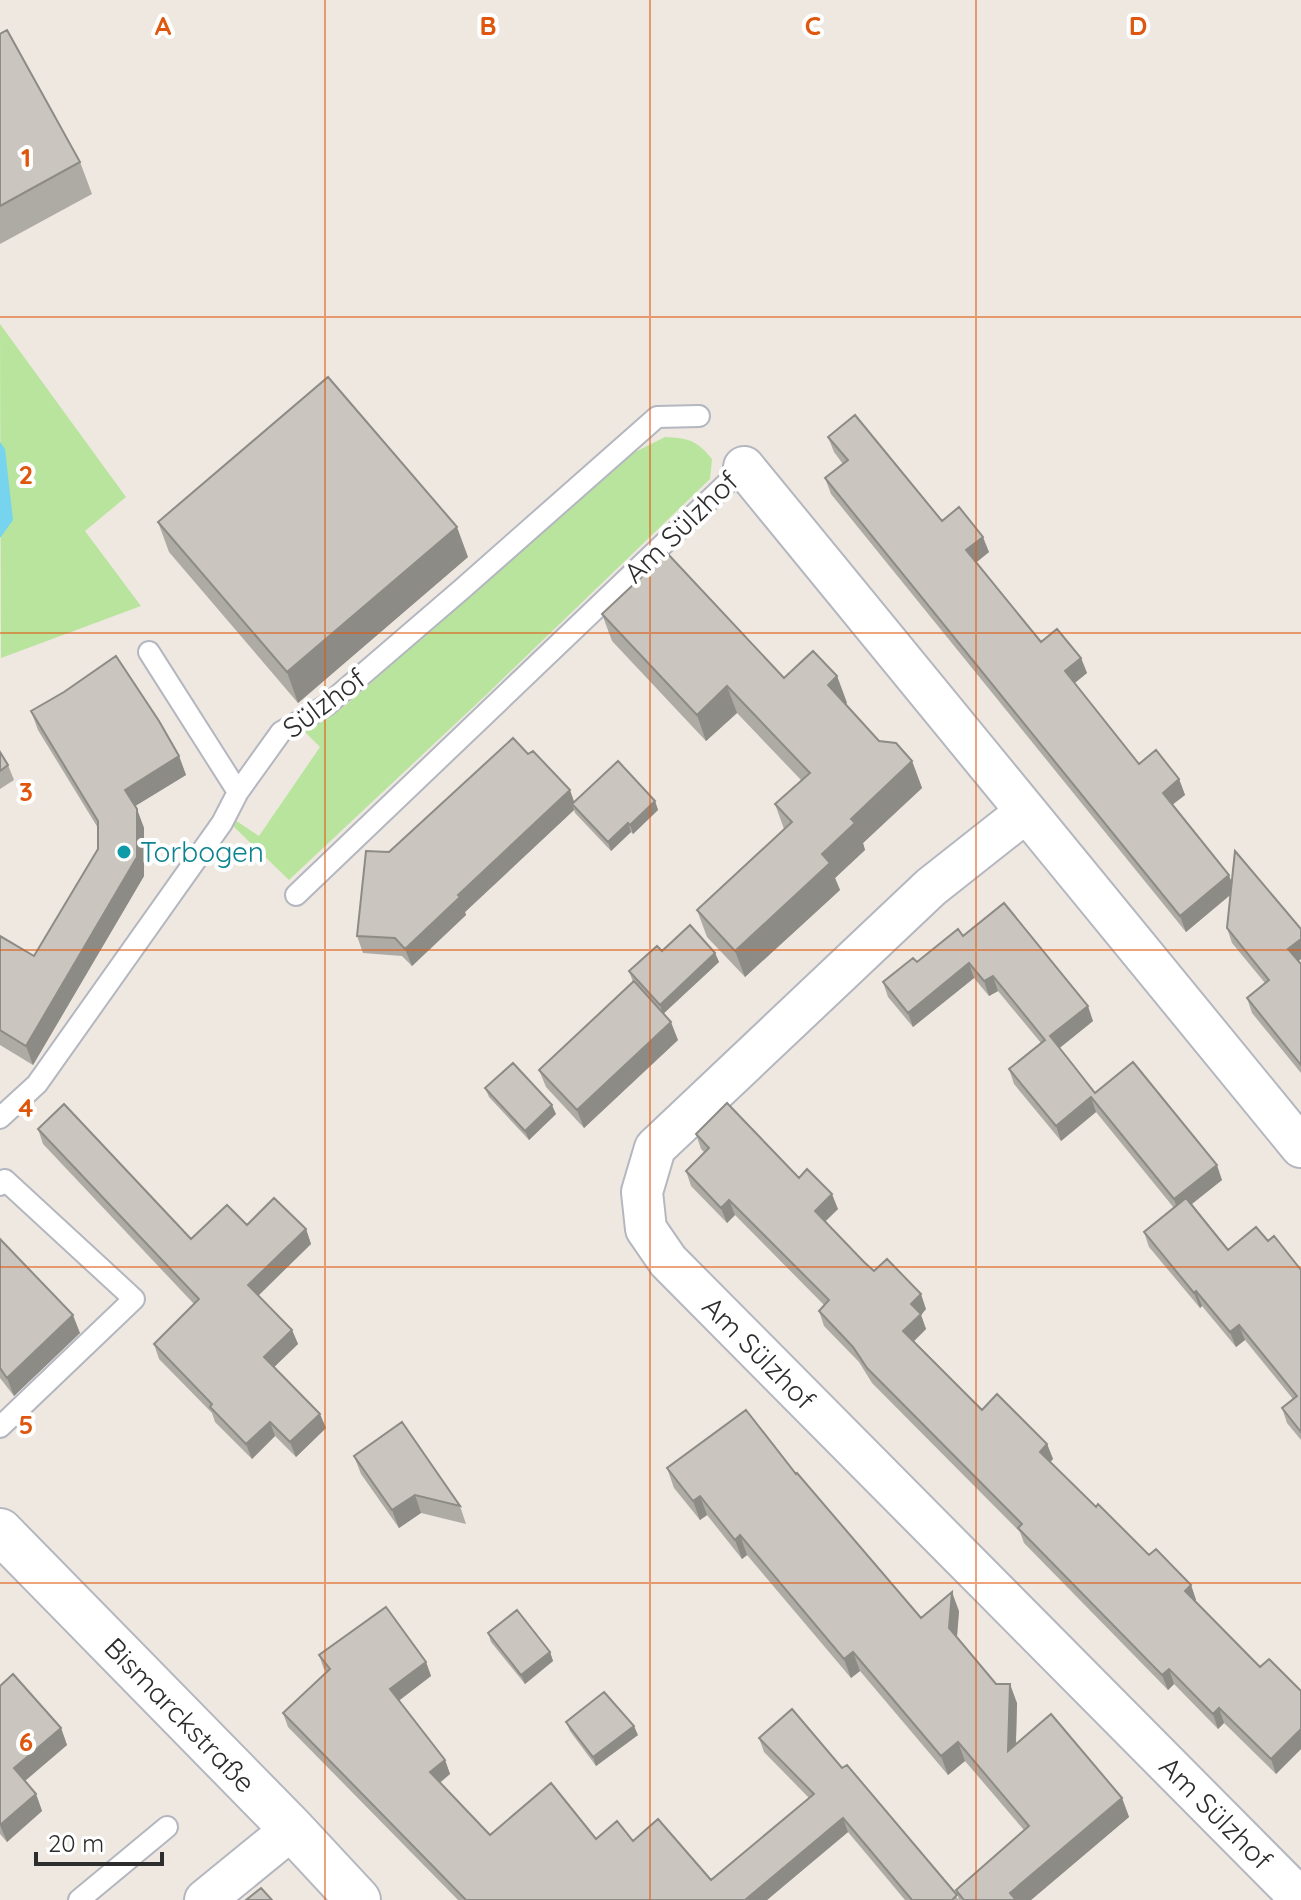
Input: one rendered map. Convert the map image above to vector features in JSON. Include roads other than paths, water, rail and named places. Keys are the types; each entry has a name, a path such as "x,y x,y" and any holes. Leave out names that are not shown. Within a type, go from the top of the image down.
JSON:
{"street":[{"name":"Am Sülzhof","path":"744,467 1301,1147"},
{"name":"Am Sülzhof","path":"1026,812 931,887 655,1148 642,1192 646,1229 668,1261 1291,1890"},
{"name":"Bismarckstraße","path":"0,1531 358,1900"},
{"path":"205,1900 292,1829"}],"lane":[{"name":"Sülzhof","path":"0,1118 37,1084 222,823 238,792 281,732 327,705 657,417 699,416"},
{"name":"Am Sülzhof","path":"296,895 744,467"},
{"path":"149,652 238,792"},
{"path":"0,1185 5,1180 134,1299 0,1427"},
{"path":"79,1900 167,1827"}],"water":[{"path":"0,442 5,449 13,520 0,538"}],"place":[{"name":"Torbogen","path":"124,852"}]}
